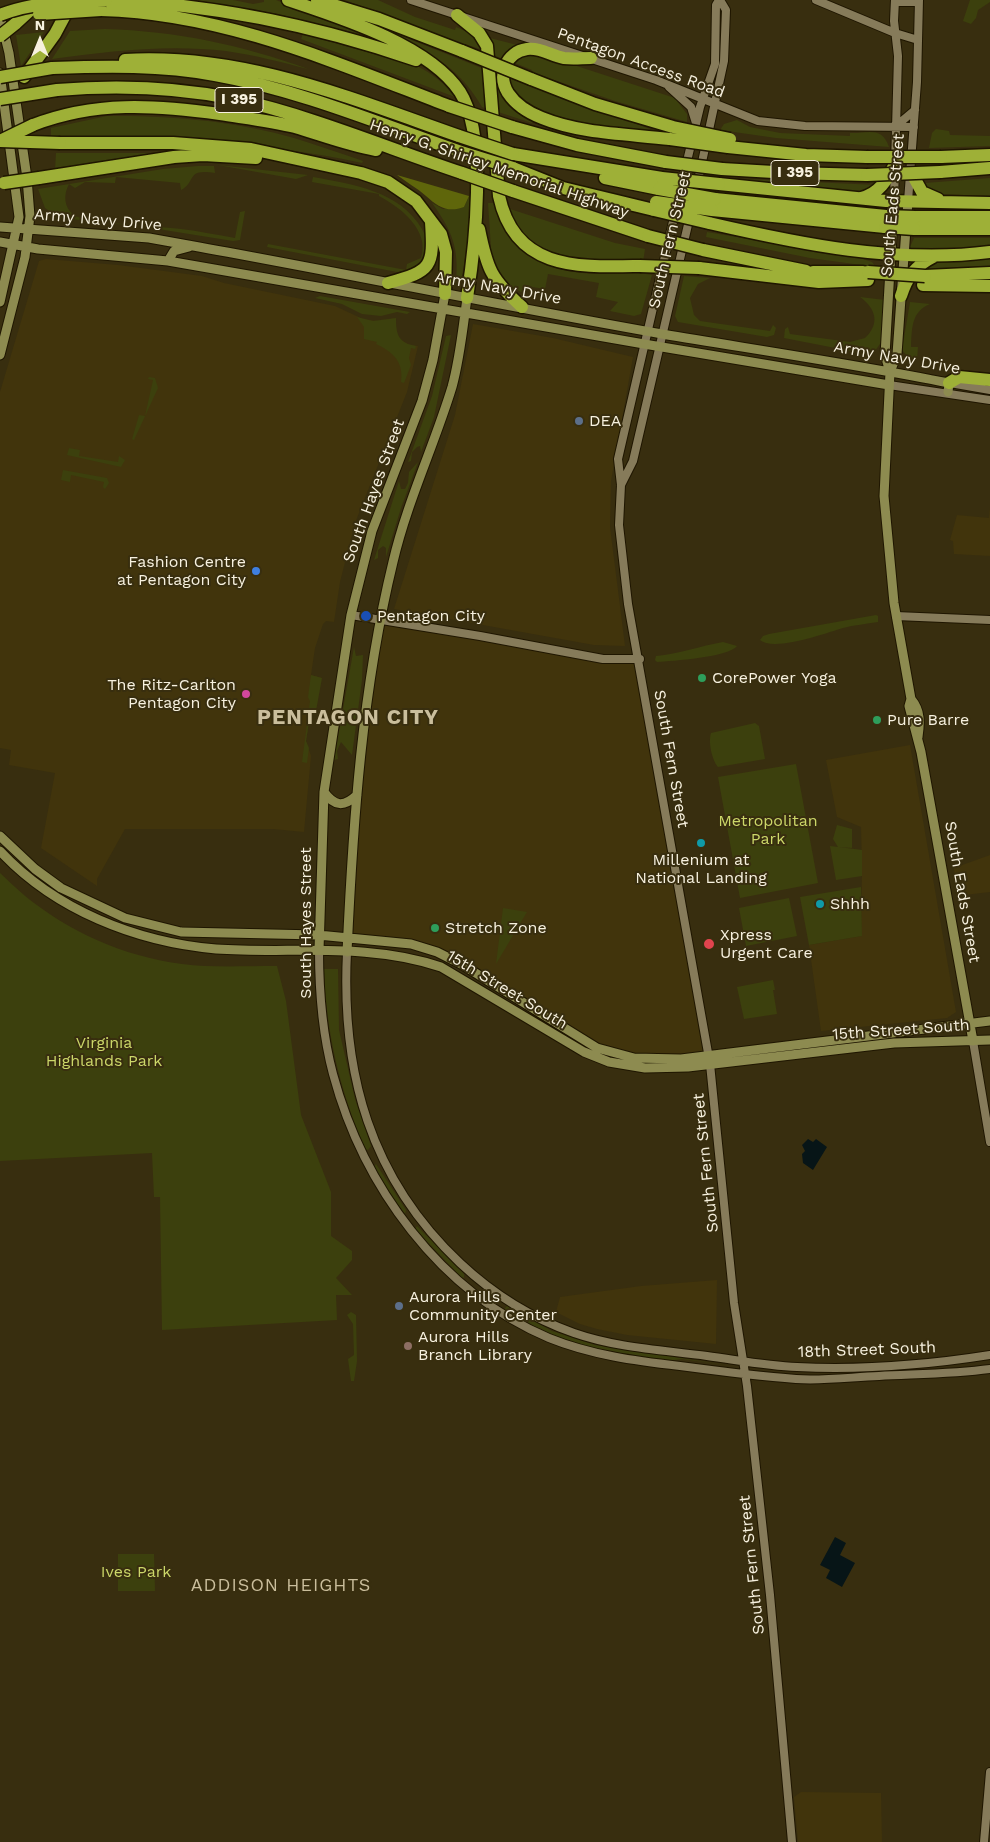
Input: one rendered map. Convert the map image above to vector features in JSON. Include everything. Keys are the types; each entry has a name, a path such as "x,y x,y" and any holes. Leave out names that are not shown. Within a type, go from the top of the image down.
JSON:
{"highway":[{"path":"0,36 41,0"},
{"path":"0,105 55,34 72,0"},
{"path":"288,0 343,20 414,51 427,58 460,92 468,111 474,150 476,214 467,298"},
{"path":"317,0 379,19 672,133"},
{"path":"0,15 18,8 39,5 197,7 274,22 396,53 428,65 443,74"},
{"name":"I 395","path":"0,20 104,5 186,18 251,33 449,106 512,127 584,146 666,162 722,169 791,173 867,174 940,172 990,168"},
{"path":"457,15 479,33 487,46 499,196 506,217 515,232 533,250 563,264 588,267 698,268 818,282 868,276"},
{"path":"591,58 563,58 534,49 522,50 507,61 503,73 504,83 509,94 519,105 542,118 582,128 672,133 729,143 862,156 942,157 990,155"},
{"path":"0,77 52,68 142,59 226,64 307,83 513,154 658,195 714,205 886,222 990,229"},
{"path":"52,68 147,68 236,79 302,96 461,152 513,168 563,188 658,195 719,184 894,201 990,202"},
{"name":"Henry G. Shirley Memorial Highway","path":"0,98 57,90 106,86 150,88 226,98 295,115 462,174 648,236 703,250 813,272 990,286"},
{"path":"0,141 33,125 70,112 119,105 161,107 275,122 347,145 412,156"},
{"path":"0,141 215,146 251,149 361,173 388,182 416,201 431,219 440,234 446,252 444,294"},
{"path":"2,184 188,155 218,155 306,161"},
{"path":"855,198 868,196 876,191 889,177 895,164"},
{"path":"911,172 922,192 948,202"},
{"path":"658,195 709,224 786,238 898,255 935,256 990,252"},
{"path":"476,214 489,270 498,285 522,307"},
{"path":"915,223 990,217"},
{"path":"388,283 416,275 427,267 433,254 431,219"},
{"path":"901,296 910,274 920,264 935,256"},
{"path":"924,280 990,273"},
{"path":"949,388 960,377 990,380"}],"main road":[{"path":"0,15 9,53 28,178 29,229 27,246 0,355"},
{"path":"0,73 16,190 17,228 0,302"},
{"name":"South Eads Street","path":"894,201 901,296 897,354 890,372 889,384 884,496 887,544 896,616 911,699 917,706 920,722 918,737 973,1041"},
{"name":"South Eads Street","path":"890,372 884,355 898,255 908,201"},
{"name":"Army Navy Drive","path":"0,227 149,238 662,334 777,351 890,372 949,388"},
{"name":"Army Navy Drive","path":"0,242 168,261 659,347 889,384"},
{"path":"168,261 171,254 178,249 199,247"},
{"name":"South Hayes Street","path":"318,950 324,792 351,616 371,536 422,401 433,360 444,294"},
{"path":"347,952 357,795 381,619 393,563 408,509 453,384 467,298"},
{"path":"324,792 332,803 339,805 350,801 357,795"},
{"name":"15th Street South","path":"1,840 60,888 85,901 139,922 190,932 318,935 391,941 438,952 476,973 586,1043 608,1052 654,1059 709,1060 894,1043 990,1040"},
{"name":"15th Street South","path":"0,851 17,867 56,897 105,922 132,932 217,949 318,950 404,956 441,967 565,1042 609,1062 646,1068 990,1021"}],"street":[{"name":"Pentagon Access Road","path":"411,0 663,82 769,124 914,127"},
{"name":"South Fern Street","path":"621,485 633,461 716,104 725,44 726,10 719,0 716,6 714,64 696,124 618,459 621,485 618,524 628,604 640,659 709,1060 734,1303 746,1374 770,1595 792,1842"},
{"path":"816,0 895,33 918,40"},
{"path":"895,1 919,1"},
{"name":"South Eads Street","path":"894,201 898,56 895,33 895,1"},
{"name":"South Eads Street","path":"908,201 915,110 919,1"},
{"path":"663,82 688,104 696,124"},
{"path":"896,126 915,110"},
{"name":"Army Navy Drive","path":"889,384 990,390"},
{"name":"Army Navy Drive","path":"949,388 990,400"},
{"path":"351,616 381,619 594,658 640,659"},
{"path":"896,616 990,620"},
{"name":"South Hayes Street","path":"318,950 320,997 328,1053 339,1096 356,1138 373,1174 404,1221 449,1271 474,1293 523,1325 584,1350 643,1362 746,1374"},
{"path":"347,952 350,1048 366,1120 392,1178 414,1213 442,1246 488,1287 535,1317 558,1327 612,1344 744,1361"},
{"name":"South Eads Street","path":"973,1041 990,1142"},
{"name":"18th Street South","path":"744,1361 796,1367 849,1367 928,1363 990,1355"},
{"name":"18th Street South","path":"746,1374 798,1379 956,1373 990,1369"},
{"path":"984,1842 990,1772"}],"shaded area":[{"path":"46,259 118,265 202,276 224,283 335,306 365,320 378,321 396,318 396,332 400,339 409,345 418,346 407,392 355,523 340,582 334,622 326,621 323,624 315,648 311,675 322,678 312,697 316,711 309,722 306,741 311,756 304,832 273,829 125,829 97,879 97,886 41,848 55,773 9,765 11,750 0,748 0,392 39,261"},
{"path":"473,324 553,338 633,357 611,481 610,527 625,646 594,645 394,609 455,415"},
{"path":"990,507 990,556 954,554 953,541 950,540 957,515 989,518"},
{"path":"381,619 564,653 640,659 708,1055 681,1059 608,1052 437,952 348,938 357,795"},
{"path":"910,745 956,1012 947,1018 821,1031 809,945 861,936 861,827 837,817 826,760"},
{"path":"990,855 990,892 956,896 954,868"},
{"path":"808,1139 813,1142 816,1139 827,1147 813,1170 803,1163 802,1154 805,1151 802,1145"},
{"path":"717,1280 716,1344 627,1335 597,1329 580,1324 556,1312 560,1297 641,1286"},
{"path":"835,1537 846,1543 840,1555 855,1563 842,1587 826,1578 830,1570 820,1565"},
{"path":"801,1792 881,1793 882,1842 798,1842 794,1797"}],"green space":[{"path":"195,0 233,0 253,4 264,2 264,0 276,0 365,35 273,13"},
{"path":"345,0 378,0 415,17 455,30 456,27 472,36 483,50 465,44 464,46"},
{"path":"970,0 990,0 990,2 978,10 976,18 971,24 963,21"},
{"path":"362,20 484,69 488,109 482,107 458,75 430,54"},
{"path":"105,29 183,36 233,46 308,69 226,51 182,48 139,49 52,59 70,31"},
{"path":"44,32 21,66 16,35"},
{"path":"303,34 417,66 438,79 455,97 301,39"},
{"path":"490,38 521,46 505,60 493,55"},
{"path":"540,54 678,99 677,101 687,114 687,122 615,101 531,72 532,70 515,63 524,55"},
{"path":"495,73 533,120 532,123 498,112"},
{"path":"509,78 650,129 649,131 613,128 568,121 546,115 528,106 515,94"},
{"path":"107,116 177,118 249,127 294,138 363,161 362,163 324,155 208,143 51,138 51,128"},
{"path":"737,120 750,127 780,133 850,136 850,133 873,132 882,136 889,147 776,138 720,130 724,124"},
{"path":"936,129 949,131 950,135 990,136 990,146 929,148 932,133"},
{"path":"56,153 158,153 158,155 55,170"},
{"path":"218,165 308,175 296,179"},
{"path":"198,166 214,166 215,173 199,172 195,174 186,187 181,190 180,183 116,177 115,183 85,182 75,188 69,184 163,169"},
{"path":"397,175 469,196 464,207 458,209 443,208"},
{"path":"313,177 374,191 401,206 413,216 422,229 428,245 428,250 420,269 397,272 267,247 268,244 406,270 407,264 421,258 423,248 417,229 396,206 379,196 379,194 312,182"},
{"path":"720,178 878,185 864,193"},
{"path":"990,178 990,196 938,194 930,190 925,183"},
{"path":"69,184 66,192 66,205 68,209 74,215 101,222 59,218 45,208 38,189"},
{"path":"469,196 471,198 468,240 461,282 456,282 457,270 453,240 445,222 432,203 443,209 464,207"},
{"path":"488,203 495,203 510,235 521,248 547,265 580,273 652,275 641,314 634,316 610,311 618,302 596,297 599,283 548,274 545,289 526,286 523,288 526,295 509,285 506,287 496,274 489,248 491,248"},
{"path":"507,208 615,243 645,249 643,262 582,262 564,259 548,253 533,243"},
{"path":"245,211 240,240 233,241 135,225 188,230 235,238 240,212"},
{"path":"707,232 860,258 872,262 876,267 810,258 706,237"},
{"path":"914,238 990,238 990,248 962,251 912,249 910,247"},
{"path":"990,255 990,266 925,270 924,264"},
{"path":"684,276 710,278 698,284 690,298 694,315 700,321 770,331 773,325 776,328 774,335 767,337 678,322 675,316"},
{"path":"320,296 410,312 407,314 397,312 381,316 362,314 342,304 315,298"},
{"path":"860,297 885,300 882,341 875,351 873,349 861,353 784,338 785,329 788,327 790,334 850,342 865,338 873,327 874,316 869,306"},
{"path":"910,302 930,304 919,311 914,321 911,347 918,347 917,360 908,357 902,350"},
{"path":"357,317 373,321 396,318 399,337 405,343 416,346 415,349 411,348 409,358 411,365 404,383 401,382 401,369 396,358 388,350 376,344 377,342 364,339 364,327"},
{"path":"451,335 434,417 421,452 420,446 417,447 412,452 411,461 408,462 432,396 446,336"},
{"path":"149,377 155,378 158,388 134,440 132,439 139,415 145,416 153,380 148,379"},
{"path":"69,448 80,450 79,456 118,462 119,456 125,460 121,467 67,455"},
{"path":"418,462 386,557 386,548 383,546 378,550 378,558 374,560 399,481 401,489 405,489 408,483 409,472"},
{"path":"63,470 107,478 109,483 105,489 103,487 104,482 71,475 70,482 61,480"},
{"path":"878,616 878,622 847,627 788,643 776,644 760,640 763,636 769,634"},
{"path":"723,642 737,646 732,650 712,656 657,662 655,660 656,656 673,654"},
{"path":"354,647 356,656 363,655 362,680 352,755 341,742 337,751 338,759 334,760"},
{"path":"311,675 322,678 316,711 309,722 306,741 309,748 307,763 302,762 310,701 308,697"},
{"name":"Metropolitan Park","path":"755,723 759,726 765,759 718,767 711,751 711,733"},
{"name":"Metropolitan Park","path":"796,764 818,883 740,898 718,777"},
{"name":"Metropolitan Park","path":"837,825 852,829 852,848 839,847 862,850 862,876 836,880 830,846 838,847 833,839"},
{"name":"Virginia Highlands Park","path":"0,873 30,900 59,920 98,941 118,949 182,964 277,966 286,1001 301,1115 331,1192 331,1236 352,1251 352,1260 336,1278 352,1295 336,1295 337,1320 162,1330 160,1197 154,1197 152,1153 0,1161"},
{"name":"Metropolitan Park","path":"861,887 862,936 809,945 800,897"},
{"path":"789,898 797,936 746,946 739,908"},
{"path":"503,908 527,912 496,964"},
{"path":"324,969 338,969 339,1030 355,1099 371,1146 368,1150 365,1149 348,1105 336,1061 325,993"},
{"path":"773,980 777,1014 744,1019 737,987"},
{"path":"376,1164 406,1210 405,1214 391,1196 374,1167"},
{"path":"417,1226 464,1274 464,1278 415,1229"},
{"path":"507,1306 552,1331 595,1345 726,1365 682,1359 667,1361 608,1353 551,1335 504,1310"},
{"path":"351,1312 356,1315 357,1361 354,1381 351,1381 348,1359 354,1355 353,1324 347,1315"},
{"name":"Ives Park","path":"118,1554 154,1554 155,1591 118,1591"}],"place":[{"name":"DEA","path":"579,421"},
{"name":"Fashion Centre at Pentagon City","path":"256,571"},
{"name":"Pentagon City","path":"366,616"},
{"name":"CorePower Yoga","path":"702,678"},
{"name":"The Ritz-Carlton Pentagon City","path":"246,694"},
{"name":"Pure Barre","path":"877,720"},
{"name":"Millenium at National Landing","path":"701,843"},
{"name":"Shhh","path":"820,904"},
{"name":"Stretch Zone","path":"435,928"},
{"name":"Xpress Urgent Care","path":"709,944"},
{"name":"Aurora Hills Community Center","path":"399,1306"},
{"name":"Aurora Hills Branch Library","path":"408,1346"}],"district":[{"name":"PENTAGON CITY","path":"348,718"},
{"name":"ADDISON HEIGHTS","path":"281,1586"}]}
